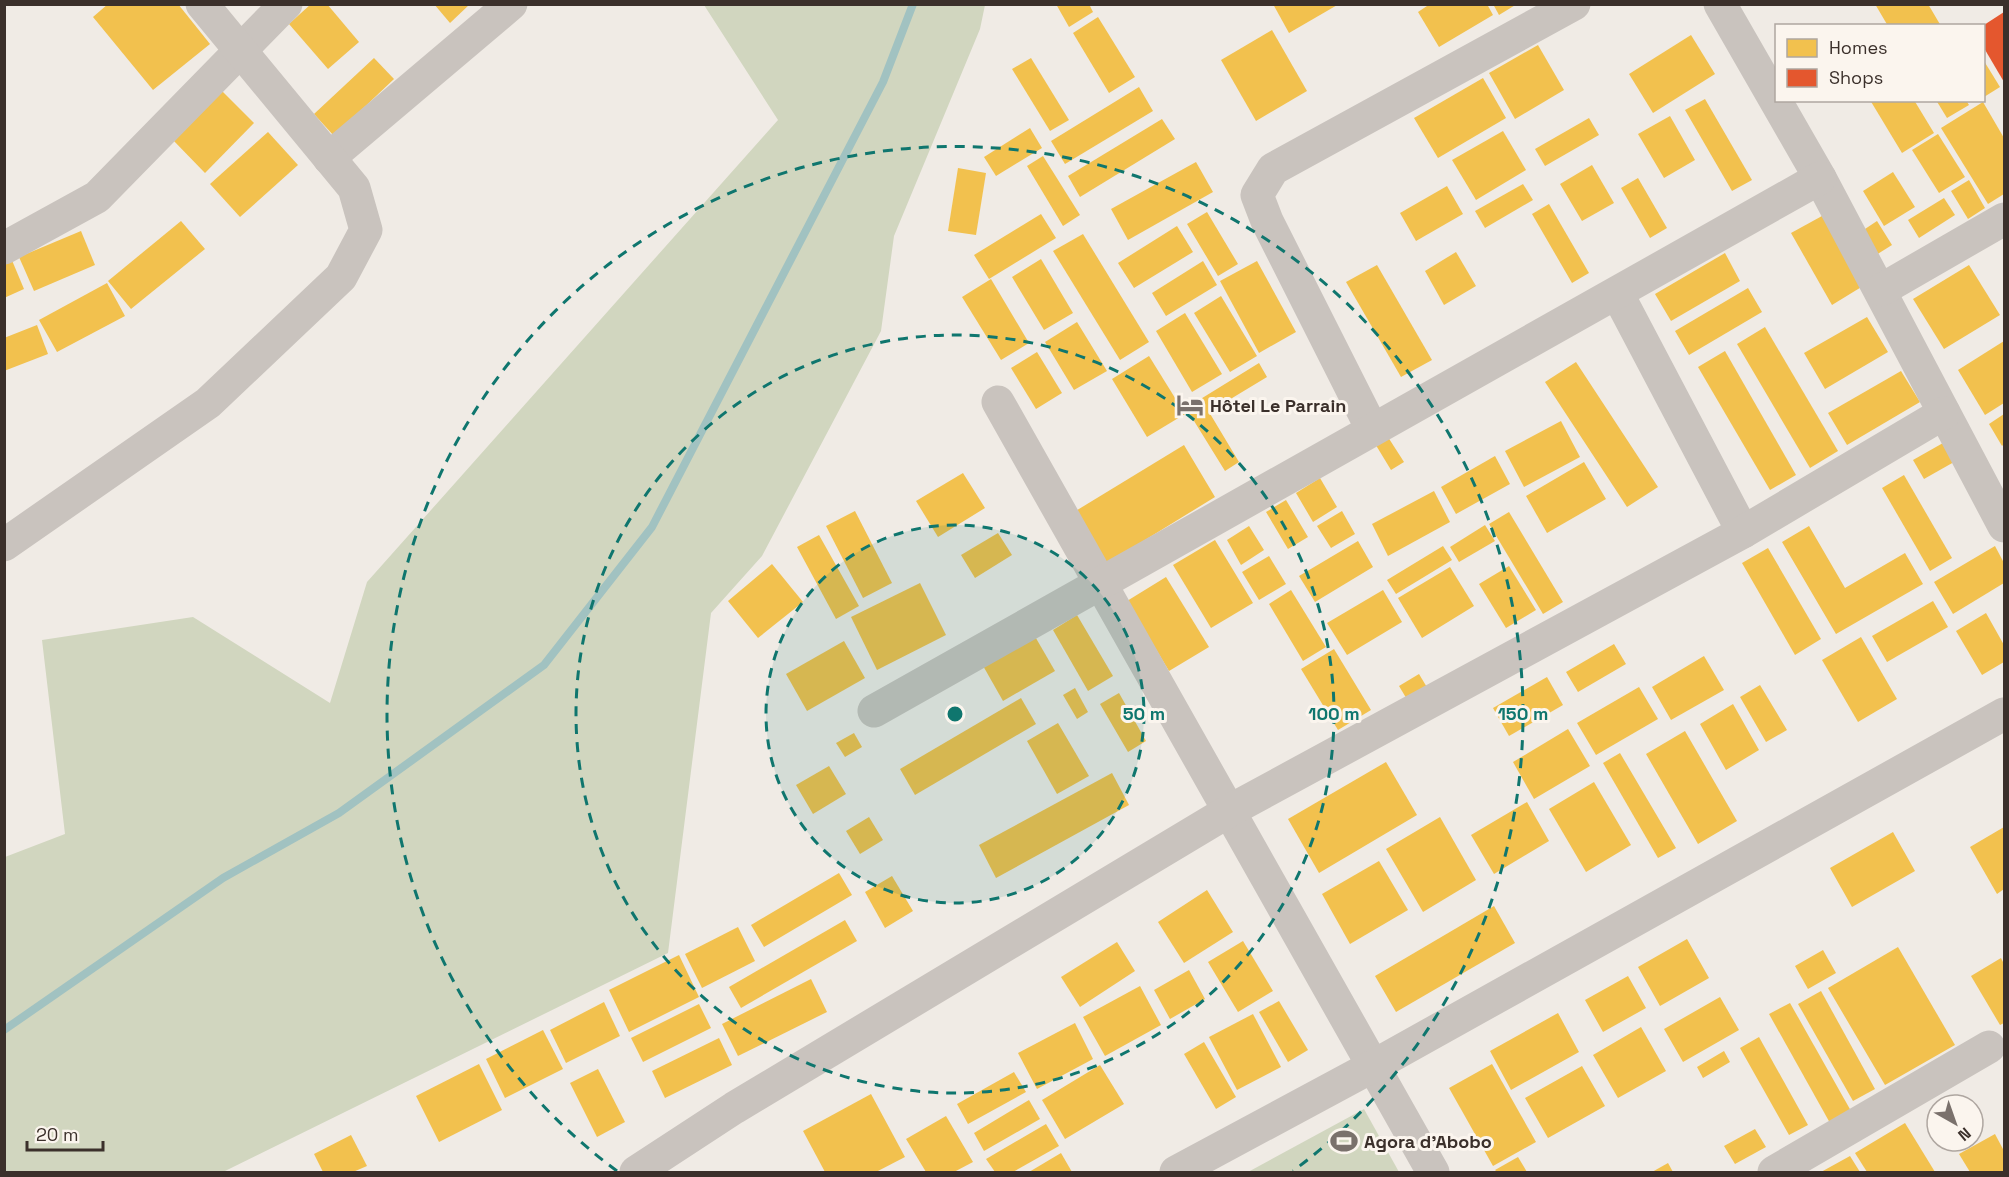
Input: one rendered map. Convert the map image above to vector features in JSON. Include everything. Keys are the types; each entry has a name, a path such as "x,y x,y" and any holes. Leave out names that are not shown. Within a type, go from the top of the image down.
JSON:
{"street":[{"path":"4,545 208,403 341,277 366,230 354,189 202,4"},
{"path":"4,248 97,197 286,4"},
{"path":"329,158 511,4"},
{"path":"1372,429 1267,222 1257,195 1273,169 1574,4"},
{"path":"1720,4 1775,100"},
{"path":"1776,102 1881,290 2004,526"},
{"path":"874,711 1100,586 1372,429 1820,178"},
{"path":"1881,290 2004,219"},
{"path":"1617,293 1743,532"},
{"path":"998,402 1100,586 1375,1065 1433,1173"},
{"path":"636,1173 734,1108 1230,812 1743,532 1944,413"},
{"path":"1176,1173 1375,1065 2004,714"},
{"path":"1774,1173 1989,1047"}],"green space":[{"path":"704,5 985,5 980,29 894,236 881,331 762,556 711,613 668,953 223,1172 5,1172 5,857 65,834 42,640 193,617 330,703 367,582 778,120"},
{"name":"Agora d'Abobo","path":"1364,1109 1399,1172 1248,1172"}],"building: Homes":[{"path":"108,4 178,4 210,44 153,90 93,17"},
{"path":"311,4 327,4 359,42 328,69 289,24"},
{"path":"434,4 470,4 450,23"},
{"path":"1056,4 1089,4 1093,12 1069,27"},
{"path":"1273,4 1339,4 1289,33"},
{"path":"1430,4 1487,4 1493,15 1439,47 1418,12"},
{"path":"1493,4 1517,4 1499,15"},
{"path":"1875,4 1928,4 1940,24 1887,24"},
{"path":"1098,17 1135,77 1109,93 1073,33"},
{"path":"1272,30 1307,91 1256,121 1221,60"},
{"path":"1691,35 1715,74 1653,113 1629,74"},
{"path":"1538,45 1564,90 1515,119 1489,73"},
{"path":"374,58 394,79 334,136 314,114"},
{"path":"1031,58 1069,120 1050,131 1012,69"},
{"path":"1985,63 2000,87 1985,96"},
{"path":"1483,78 1506,118 1438,158 1414,118"},
{"path":"1139,87 1153,111 1065,164 1051,141"},
{"path":"221,90 254,123 205,173 172,139"},
{"path":"1705,99 1752,180 1732,191 1685,110"},
{"path":"1871,102 1915,102 1934,133 1902,153"},
{"path":"1937,102 1967,102 1969,105 1947,118"},
{"path":"1983,102 2004,138 2004,194 1988,204 1941,128"},
{"path":"1670,116 1695,160 1664,178 1638,134"},
{"path":"1589,118 1599,135 1545,166 1535,149"},
{"path":"1162,119 1175,139 1080,197 1068,176"},
{"path":"1030,128 1042,148 996,176 984,157"},
{"path":"1503,131 1526,170 1476,200 1452,160"},
{"path":"268,132 298,165 240,217 210,184"},
{"path":"1938,134 1965,177 1939,193 1912,150"},
{"path":"1043,156 1080,215 1063,226 1027,166"},
{"path":"1196,162 1213,192 1128,240 1111,209"},
{"path":"1592,165 1614,203 1582,221 1560,184"},
{"path":"958,168 986,173 976,235 948,231"},
{"path":"1893,172 1915,207 1884,226 1863,191"},
{"path":"1638,178 1667,228 1650,238 1621,188"},
{"path":"1969,180 1985,208 1968,219 1951,191"},
{"path":"1523,184 1533,200 1485,228 1475,211"},
{"path":"1447,186 1463,214 1416,241 1400,213"},
{"path":"1944,198 1955,215 1919,238 1908,220"},
{"path":"1549,204 1589,273 1572,283 1532,214"},
{"path":"1207,212 1238,264 1218,276 1187,224"},
{"path":"1041,214 1056,238 989,279 974,255"},
{"path":"1822,216 1863,286 1832,305 1791,233"},
{"path":"181,221 205,249 131,309 108,281"},
{"path":"1877,221 1892,245 1876,255 1862,231"},
{"path":"1177,226 1193,252 1134,288 1118,263"},
{"path":"81,231 95,265 34,291 19,257"},
{"path":"1083,234 1149,342 1120,360 1053,251"},
{"path":"1456,252 1476,286 1444,305 1425,271"},
{"path":"1725,253 1740,281 1671,321 1655,294"},
{"path":"11,258 24,289 4,298 4,260"},
{"path":"1041,259 1073,313 1044,330 1012,277"},
{"path":"1203,261 1217,285 1166,316 1152,293"},
{"path":"1257,261 1296,332 1259,353 1220,281"},
{"path":"1377,265 1432,360 1401,377 1346,282"},
{"path":"1969,265 2000,315 1944,349 1913,299"},
{"path":"991,279 1029,343 1001,360 962,297"},
{"path":"107,283 125,316 57,352 39,320"},
{"path":"1748,288 1762,312 1689,355 1675,331"},
{"path":"1221,296 1257,356 1230,372 1194,313"},
{"path":"1185,313 1222,374 1192,392 1156,331"},
{"path":"1867,317 1888,352 1825,389 1804,353"},
{"path":"1077,322 1107,371 1074,390 1045,342"},
{"path":"37,325 48,354 4,371 4,338"},
{"path":"1765,327 1838,451 1810,468 1737,344"},
{"path":"2004,341 2004,403 1985,415 1958,370"},
{"path":"1725,351 1796,475 1770,490 1698,367"},
{"path":"1037,352 1062,393 1036,409 1011,368"},
{"path":"1149,356 1185,414 1147,437 1112,379"},
{"path":"1576,362 1658,487 1627,507 1545,382"},
{"path":"1259,363 1267,377 1209,412 1239,462 1225,471 1186,408"},
{"path":"1901,371 1920,402 1847,445 1828,413"},
{"path":"2004,414 2004,444 2002,446 1989,424"},
{"path":"1561,421 1580,457 1524,487 1505,451"},
{"path":"1386,434 1404,462 1391,470 1374,442"},
{"path":"1943,443 1954,462 1924,479 1913,460"},
{"path":"1184,445 1215,497 1106,564 1074,512"},
{"path":"1495,456 1510,484 1456,514 1441,487"},
{"path":"1584,462 1606,499 1547,533 1526,496"},
{"path":"963,473 985,508 938,537 916,501"},
{"path":"1904,475 1952,558 1930,571 1882,488"},
{"path":"1320,478 1337,507 1313,522 1296,493"},
{"path":"1434,491 1450,522 1388,556 1372,524"},
{"path":"1286,500 1308,537 1288,549 1266,512"},
{"path":"855,511 892,583 863,598 826,526"},
{"path":"1342,511 1355,534 1331,548 1317,526"},
{"path":"1509,512 1563,602 1543,614 1489,524"},
{"path":"1485,525 1495,541 1459,562 1450,547"},
{"path":"1249,526 1264,550 1241,565 1227,540"},
{"path":"1809,526 1845,588 1905,553 1923,584 1836,634 1782,542"},
{"path":"998,533 1012,555 975,578 961,555"},
{"path":"819,535 859,606 836,619 797,547"},
{"path":"1215,540 1253,603 1211,628 1173,565"},
{"path":"1358,541 1373,567 1315,602 1299,576"},
{"path":"1443,546 1452,560 1396,594 1387,580"},
{"path":"1995,546 2004,563 2004,583 1953,614 1934,582"},
{"path":"1768,548 1821,639 1795,655 1742,563"},
{"path":"1269,556 1286,584 1259,600 1242,572"},
{"path":"772,564 803,602 758,638 728,601"},
{"path":"1509,566 1536,610 1506,628 1479,584"},
{"path":"1450,567 1474,606 1422,638 1398,598"},
{"path":"1166,577 1209,647 1169,671 1127,601"},
{"path":"920,583 946,635 877,670 851,617"},
{"path":"1291,590 1326,647 1303,661 1269,604"},
{"path":"1383,590 1402,622 1347,655 1327,623"},
{"path":"1933,601 1948,627 1887,662 1872,636"},
{"path":"1986,613 2004,645 2004,662 1982,675 1956,631"},
{"path":"1077,615 1113,676 1088,691 1053,630"},
{"path":"1033,633 1055,671 1003,701 982,664"},
{"path":"1861,637 1897,699 1858,722 1822,660"},
{"path":"844,641 865,678 807,711 786,674"},
{"path":"1614,644 1626,664 1578,692 1566,672"},
{"path":"1334,649 1371,710 1338,730 1301,669"},
{"path":"1704,656 1724,690 1671,720 1652,687"},
{"path":"1419,674 1428,689 1408,701 1399,686"},
{"path":"1547,677 1563,705 1509,736 1493,708"},
{"path":"1760,685 1787,730 1766,742 1740,697"},
{"path":"1639,687 1658,719 1596,755 1577,723"},
{"path":"1075,688 1088,712 1077,719 1063,695"},
{"path":"1119,693 1146,741 1128,752 1100,704"},
{"path":"1021,698 1036,724 915,795 900,769"},
{"path":"1733,704 1759,750 1726,770 1700,724"},
{"path":"1058,723 1089,776 1057,794 1027,741"},
{"path":"1568,729 1590,766 1534,799 1513,762"},
{"path":"1685,731 1737,821 1698,844 1646,754"},
{"path":"854,733 862,747 845,757 836,743"},
{"path":"1620,753 1676,848 1658,858 1603,763"},
{"path":"1386,762 1417,815 1319,873 1288,819"},
{"path":"829,766 846,794 813,814 796,785"},
{"path":"1112,773 1129,805 996,878 979,845"},
{"path":"1594,782 1631,845 1586,872 1549,809"},
{"path":"1527,802 1549,841 1494,874 1471,835"},
{"path":"869,817 883,840 860,854 846,831"},
{"path":"1440,817 1476,880 1423,912 1386,849"},
{"path":"2004,827 2004,889 1997,894 1970,847"},
{"path":"1893,832 1915,871 1852,907 1830,868"},
{"path":"1379,861 1408,910 1350,944 1322,894"},
{"path":"839,873 852,895 764,947 751,925"},
{"path":"892,876 913,911 885,928 865,892"},
{"path":"1207,890 1233,932 1184,963 1158,922"},
{"path":"1494,906 1515,943 1396,1012 1375,976"},
{"path":"845,920 857,941 741,1008 729,987"},
{"path":"738,927 755,961 702,988 685,954"},
{"path":"1687,939 1709,978 1660,1006 1638,967"},
{"path":"1243,941 1273,991 1238,1012 1208,962"},
{"path":"1117,942 1135,971 1080,1007 1061,977"},
{"path":"1898,947 1955,1045 1885,1085 1828,988"},
{"path":"1823,950 1836,973 1808,989 1795,966"},
{"path":"679,955 699,997 629,1032 609,990"},
{"path":"2001,958 2004,964 2004,1023 2000,1025 1971,976"},
{"path":"1189,970 1205,999 1170,1019 1154,990"},
{"path":"1628,976 1646,1008 1603,1032 1585,1000"},
{"path":"811,979 827,1012 738,1056 722,1024"},
{"path":"1140,986 1161,1025 1105,1056 1083,1017"},
{"path":"1821,991 1875,1089 1853,1101 1798,1004"},
{"path":"1720,997 1739,1030 1683,1062 1664,1029"},
{"path":"1279,1001 1308,1050 1288,1062 1259,1012"},
{"path":"604,1002 620,1036 566,1063 550,1030"},
{"path":"1790,1003 1851,1111 1830,1123 1769,1014"},
{"path":"699,1004 711,1028 643,1062 631,1038"},
{"path":"1558,1013 1579,1052 1511,1090 1490,1051"},
{"path":"1253,1014 1281,1067 1237,1090 1209,1037"},
{"path":"1075,1023 1093,1059 1037,1089 1018,1053"},
{"path":"1641,1027 1666,1071 1618,1098 1593,1055"},
{"path":"543,1030 563,1069 505,1098 486,1059"},
{"path":"1759,1037 1808,1125 1789,1135 1740,1048"},
{"path":"719,1038 732,1065 665,1098 652,1071"},
{"path":"1204,1042 1236,1097 1216,1109 1184,1054"},
{"path":"1724,1051 1730,1062 1703,1078 1697,1067"},
{"path":"479,1064 502,1110 439,1142 416,1096"},
{"path":"1492,1064 1536,1142 1493,1166 1449,1088"},
{"path":"1100,1065 1124,1104 1065,1139 1042,1100"},
{"path":"1582,1066 1605,1106 1548,1138 1525,1098"},
{"path":"598,1069 625,1122 597,1137 570,1083"},
{"path":"1014,1072 1026,1092 968,1124 957,1104"},
{"path":"871,1094 905,1157 876,1172 825,1172 803,1131"},
{"path":"1029,1100 1040,1119 984,1151 974,1133"},
{"path":"946,1116 973,1162 954,1172 926,1172 906,1139"},
{"path":"1905,1123 1935,1172 1867,1172 1855,1153"},
{"path":"1046,1124 1059,1146 1013,1172 995,1172 986,1159"},
{"path":"1755,1129 1766,1147 1735,1164 1724,1146"},
{"path":"1995,1134 2004,1151 2004,1172 1970,1172 1959,1154 1985,1153 1985,1140"},
{"path":"351,1135 367,1166 353,1172 323,1172 314,1154"},
{"path":"1061,1153 1072,1172 1029,1172"},
{"path":"1850,1156 1860,1172 1821,1172"},
{"path":"1518,1157 1527,1172 1497,1172 1495,1170"},
{"path":"1668,1163 1673,1172 1652,1172"}],"building: Shops":[{"path":"2004,12 2004,82 1985,50 1985,24"}],"waterway":[{"path":"4,1030 223,878 339,813 544,665 652,527 883,82 913,4"}],"place":[{"name":"Hôtel Le Parrain","path":"1190,405"},
{"name":"Agora d'Abobo","path":"1344,1141"}]}
